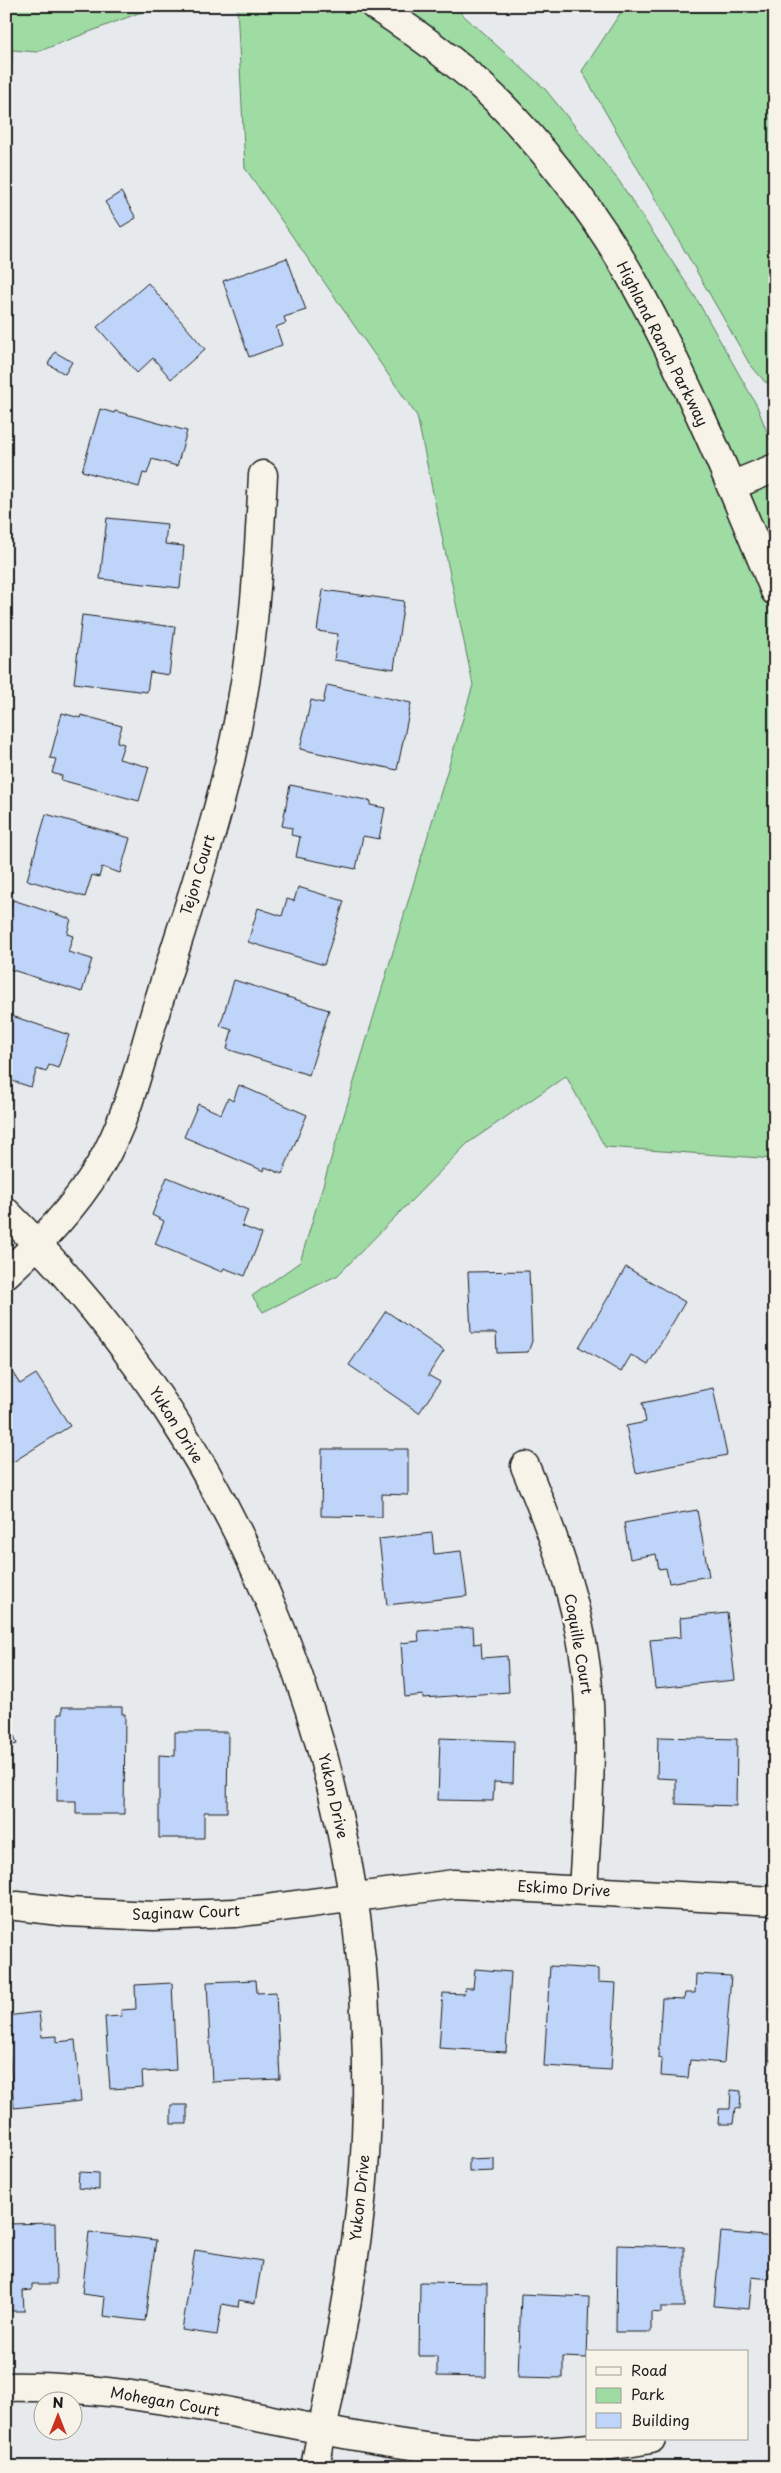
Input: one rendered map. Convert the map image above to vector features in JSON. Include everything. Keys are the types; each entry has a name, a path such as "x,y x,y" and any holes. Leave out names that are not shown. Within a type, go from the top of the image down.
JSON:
{"street":[{"name":"Highland Ranch Parkway","path":"375,6 460,67 510,114 588,210 637,287 732,486 775,591"},
{"path":"732,486 775,468"},
{"name":"Tejon Court","path":"6,1274 38,1244 72,1206 100,1165 123,1115 216,816 241,707 254,614 263,475"},
{"name":"Yukon Drive","path":"6,1212 38,1244 120,1341 178,1423 228,1510 273,1606 311,1707 336,1802 354,1898 366,2020 366,2138 356,2243 315,2467"},
{"name":"Coquille Court","path":"525,1466 551,1528 573,1603 586,1676 591,1748 583,1890"},
{"name":"Eskimo Drive","path":"354,1898 454,1884 775,1901"},
{"name":"Saginaw Court","path":"17,1906 68,1912 154,1916 235,1913 354,1898"},
{"name":"Mohegan Court","path":"6,2387 40,2386 123,2394 322,2431 441,2449 523,2453 599,2448 645,2440"}],"green space":[{"path":"6,6 178,6 144,11 37,52 12,50 12,63 6,63"},
{"path":"237,6 453,6 545,89 619,181 696,298 757,406 775,453 775,1159 605,1147 566,1076 468,1143 338,1275 263,1312 252,1296 300,1262 473,685 417,416 245,168"},
{"path":"625,6 775,6 775,385 765,382 749,363 582,71"}],"building":[{"path":"121,192 136,218 121,227 105,202"},
{"path":"287,258 306,310 284,317 286,323 276,327 282,345 249,357 223,281"},
{"path":"148,283 205,349 171,379 153,358 137,373 97,327"},
{"path":"55,352 72,362 65,374 48,364"},
{"path":"100,409 114,413 115,411 187,431 177,466 152,459 147,474 143,473 139,487 82,471"},
{"path":"107,518 167,524 165,544 184,546 180,588 100,579"},
{"path":"323,590 404,601 394,669 334,660 338,634 317,631"},
{"path":"82,615 175,627 169,675 150,672 147,692 74,683"},
{"path":"327,685 411,703 397,770 300,749 311,700 323,703"},
{"path":"62,713 80,718 81,715 122,726 117,742 124,744 119,759 149,767 139,801 61,780 62,776 52,773 56,759 50,758"},
{"path":"290,785 371,801 370,805 385,808 379,839 363,836 356,869 296,857 300,837 291,835 292,828 282,826"},
{"path":"46,814 130,838 120,873 102,867 99,877 92,875 85,897 27,880"},
{"path":"298,887 344,901 324,965 248,942 258,908 282,916 287,899 294,901"},
{"path":"13,900 71,919 67,934 73,936 68,952 92,959 82,992 6,968 6,922"},
{"path":"234,980 329,1010 309,1075 227,1049 232,1030 220,1026"},
{"path":"6,1014 69,1035 58,1068 49,1065 46,1072 37,1069 31,1087 6,1079"},
{"path":"239,1085 307,1115 282,1174 265,1167 264,1171 184,1137 198,1104 221,1114 228,1098 233,1101"},
{"path":"167,1177 248,1210 242,1226 262,1234 245,1276 224,1268 222,1272 155,1244 164,1221 152,1215"},
{"path":"626,1267 685,1302 648,1365 631,1355 621,1372 579,1347"},
{"path":"529,1271 532,1341 528,1352 497,1353 496,1333 471,1333 468,1272"},
{"path":"386,1311 444,1351 428,1375 440,1382 419,1413 349,1365"},
{"path":"10,1369 20,1384 36,1374 70,1426 13,1462 6,1452 6,1371"},
{"path":"713,1388 727,1455 636,1473 626,1426 646,1422 642,1403"},
{"path":"322,1449 408,1449 408,1495 382,1494 382,1517 321,1516"},
{"path":"697,1510 709,1576 669,1583 666,1568 659,1569 656,1554 630,1559 624,1523"},
{"path":"432,1533 434,1554 461,1551 467,1596 387,1605 379,1539"},
{"path":"727,1613 735,1680 655,1688 650,1640 681,1637 680,1618"},
{"path":"473,1627 474,1644 481,1643 482,1658 507,1656 509,1692 423,1698 423,1695 405,1697 401,1643 419,1641 418,1631"},
{"path":"62,1707 122,1707 122,1714 125,1714 124,1814 76,1814 76,1801 57,1801 58,1714 62,1714"},
{"path":"6,1711 17,1744 6,1747"},
{"path":"175,1732 228,1732 227,1812 204,1812 204,1838 159,1838 159,1755 175,1756"},
{"path":"658,1737 737,1739 736,1806 676,1804 676,1779 657,1778"},
{"path":"440,1738 514,1741 513,1783 494,1782 493,1801 438,1800"},
{"path":"550,1966 598,1969 598,1982 616,1983 611,2070 544,2066"},
{"path":"475,1969 511,1972 506,2052 439,2048 443,1993 464,1994 465,1988 473,1988"},
{"path":"696,1974 731,1976 724,2063 690,2060 688,2078 661,2076 662,2059 658,2058 662,1998 684,1999 685,1993 695,1993"},
{"path":"773,1978 775,1978 775,2060 769,2060"},
{"path":"256,1980 257,1993 276,1992 280,2079 212,2082 207,1982"},
{"path":"172,1983 176,2070 142,2072 143,2087 110,2089 105,2017 122,2016 121,2010 136,2009 135,1985"},
{"path":"39,2012 42,2037 57,2036 57,2042 75,2040 81,2101 14,2108 6,2016"},
{"path":"731,2090 741,2091 740,2109 735,2108 733,2124 718,2124 719,2109 730,2109"},
{"path":"171,2105 187,2105 187,2124 171,2124"},
{"path":"494,2158 494,2171 469,2172 469,2159"},
{"path":"79,2172 99,2173 99,2190 78,2188"},
{"path":"55,2223 56,2284 32,2284 32,2290 23,2291 24,2311 6,2311 6,2224"},
{"path":"89,2232 156,2240 145,2321 103,2316 105,2297 82,2294"},
{"path":"721,2232 775,2237 775,2273 769,2273 769,2279 752,2277 749,2309 714,2306"},
{"path":"617,2245 684,2247 684,2307 661,2307 661,2313 651,2312 651,2332 616,2332"},
{"path":"195,2250 262,2261 255,2303 239,2300 238,2307 222,2304 217,2335 182,2330"},
{"path":"420,2282 487,2283 486,2377 437,2376 437,2356 419,2356"},
{"path":"521,2294 589,2297 586,2358 563,2357 563,2378 518,2377"},
{"path":"75,2459 111,2463 111,2467 74,2467"}]}
